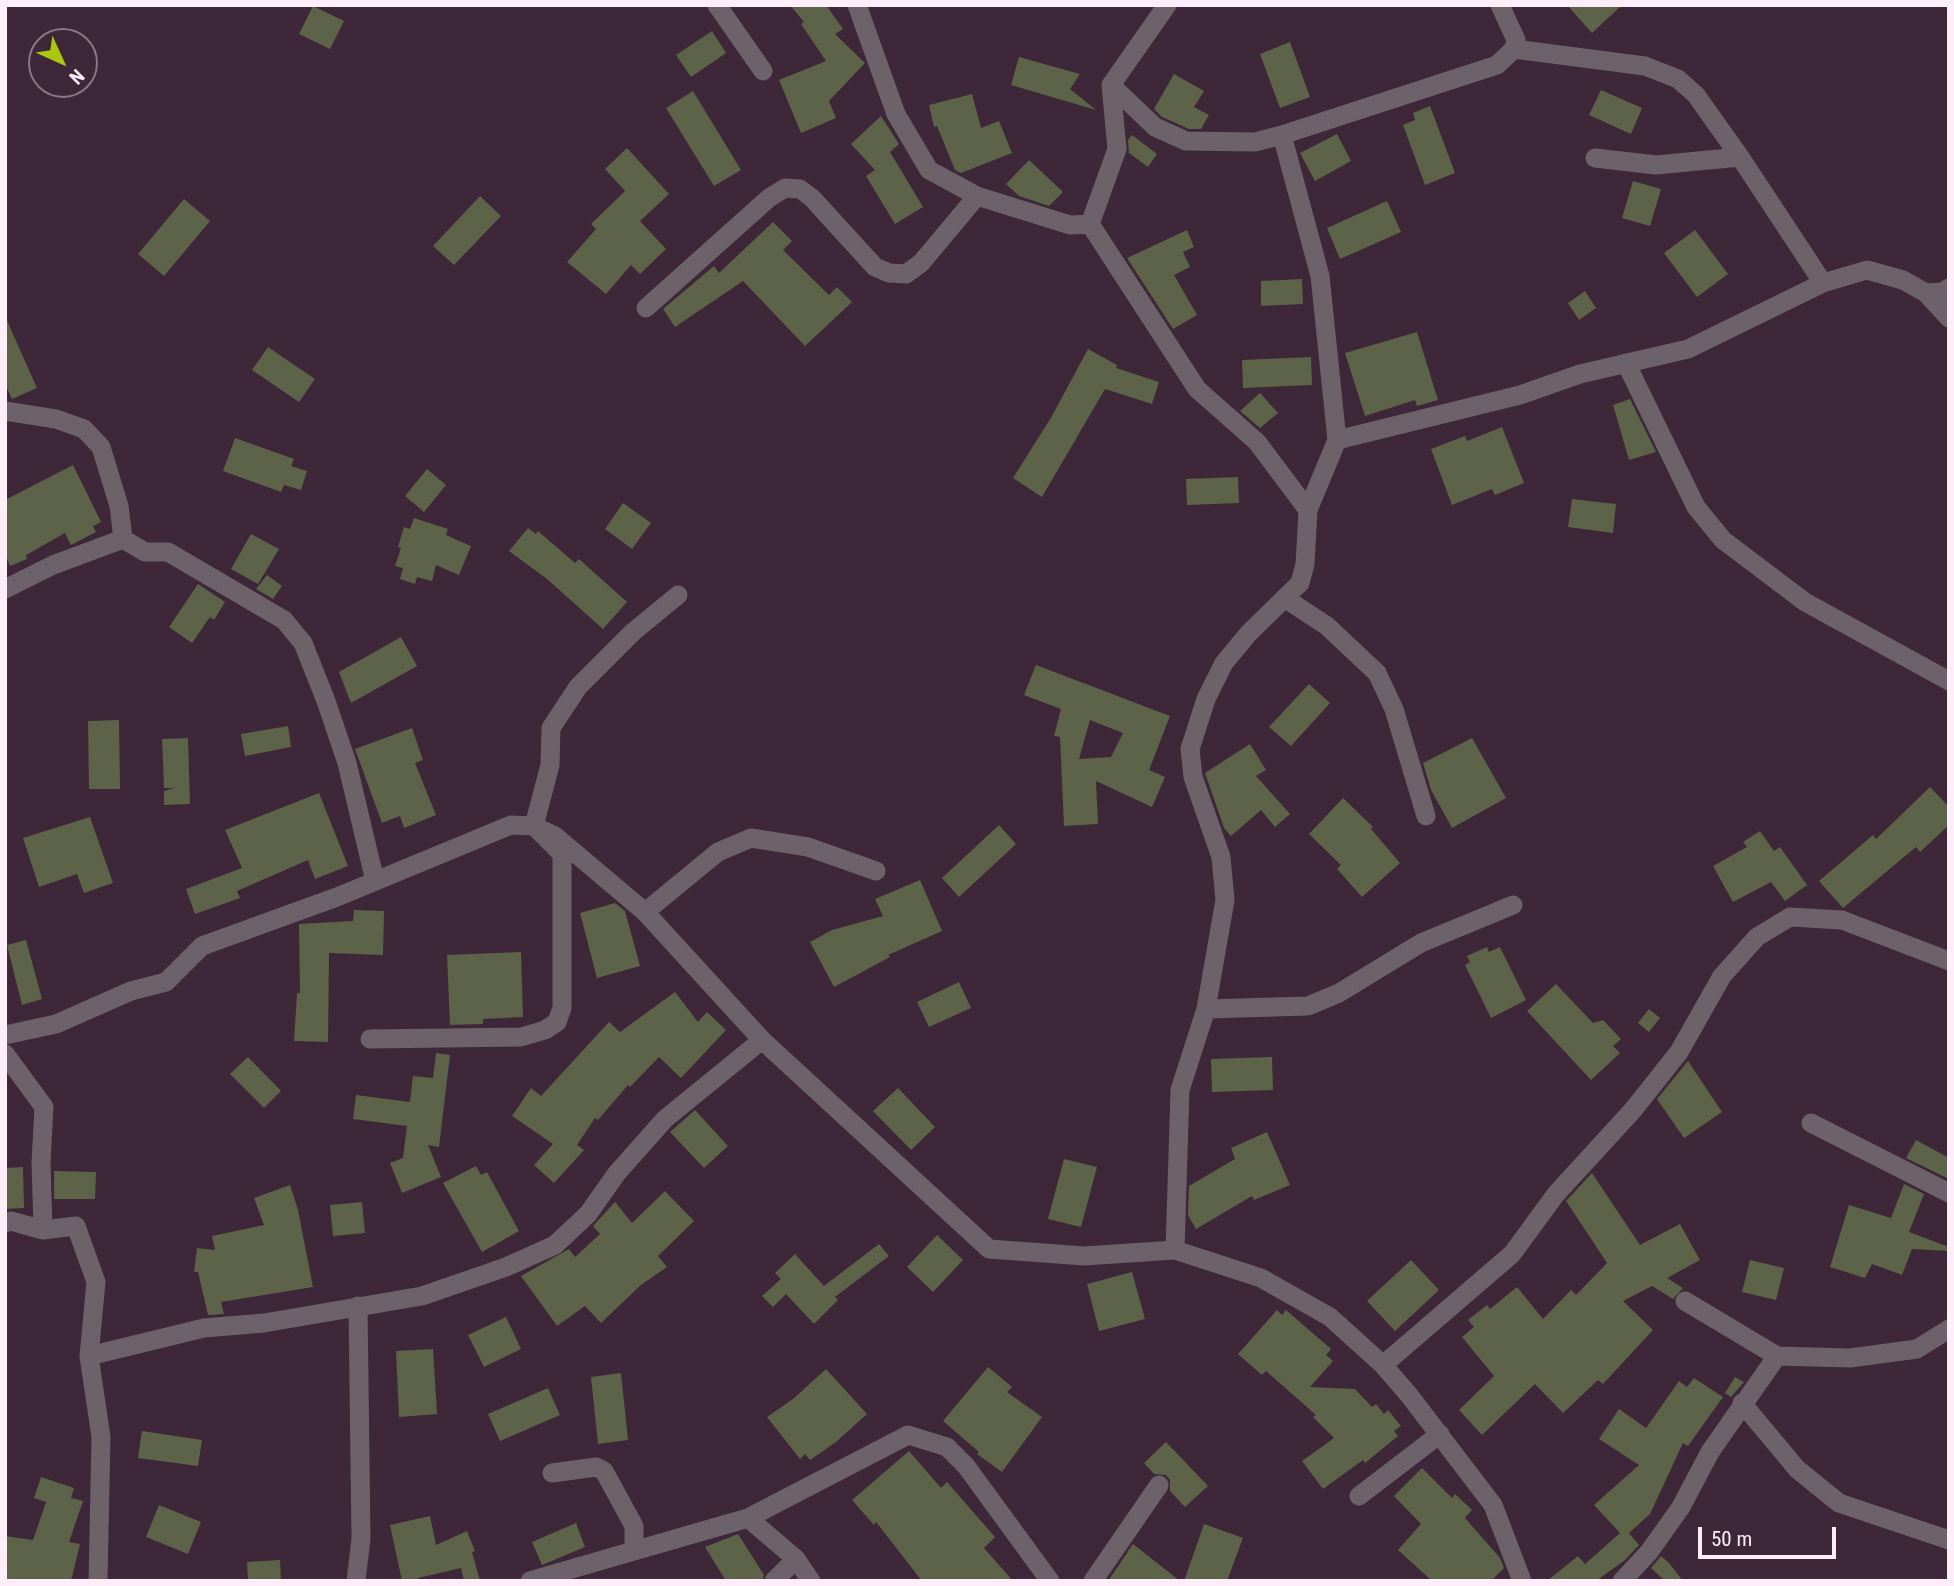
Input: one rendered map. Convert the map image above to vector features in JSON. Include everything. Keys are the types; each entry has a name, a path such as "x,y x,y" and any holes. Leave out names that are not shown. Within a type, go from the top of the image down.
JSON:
{"street":[{"path":"717,5 763,71"},
{"path":"857,5 896,114 929,170 976,197 1070,225 1090,224"},
{"path":"1090,224 1117,149 1111,85 1167,5"},
{"path":"1111,85 1155,127 1186,141 1255,142 1497,65 1514,49 1516,40 1500,5"},
{"path":"1514,49 1645,66 1678,79 1696,95 1822,276 1823,283"},
{"path":"1175,1250 1180,1090 1206,1009 1225,900 1221,857 1193,777 1190,749 1206,699 1224,663 1248,634 1300,583 1305,564 1308,510 1337,440 1320,276 1282,135"},
{"path":"1594,158 1657,165 1740,157"},
{"path":"646,308 769,198 785,188 800,189 812,198 875,267 889,273 906,274 921,263 976,197"},
{"path":"1090,224 1197,389 1257,442 1308,510"},
{"path":"1337,440 1520,395 1580,374 1688,349 1823,283 1867,270 1903,280 1926,293 1949,318"},
{"path":"1926,293 1943,292 1949,288"},
{"path":"1626,363 1696,507 1723,540 1805,602 1949,681"},
{"path":"5,411 55,419 84,429 101,447 119,506 123,539"},
{"path":"5,589 53,565 123,539"},
{"path":"123,539 145,552 168,552 284,620 303,643 347,763 375,881"},
{"path":"534,827 550,765 551,728 578,687 634,632 678,595"},
{"path":"1286,599 1327,626 1377,673 1394,709 1426,816"},
{"path":"5,1035 56,1024 131,991 166,982 202,946 375,881 511,825 534,827 555,836 645,912 762,1040 989,1249 1084,1256 1175,1250 1261,1278 1330,1317 1383,1365 1440,1434 1493,1505 1522,1581"},
{"path":"370,1039 521,1037 545,1030 557,1022 562,1008 562,854 534,827"},
{"path":"645,912 718,852 751,838 808,847 876,871"},
{"path":"1206,1009 1308,1006 1339,993 1421,943 1513,905"},
{"path":"1383,1365 1512,1254 1556,1194 1633,1110 1679,1052 1722,976 1757,937 1790,916 1842,920 1949,961"},
{"path":"89,1356 204,1328 264,1323 422,1296 506,1267 555,1245 588,1214 617,1173 666,1119 762,1040"},
{"path":"5,1054 44,1107 41,1162 43,1230"},
{"path":"1811,1123 1949,1193"},
{"path":"5,1223 11,1221 43,1230 76,1226 96,1282 89,1356 102,1437 98,1581"},
{"path":"1685,1301 1777,1356 1850,1357 1917,1349 1949,1329"},
{"path":"356,1581 361,1539 358,1306"},
{"path":"1622,1581 1649,1552 1681,1507 1710,1452 1777,1356"},
{"path":"1742,1403 1797,1469 1839,1503 1949,1540"},
{"path":"530,1581 748,1518 908,1434 947,1447 966,1466 1050,1581"},
{"path":"1359,1496 1440,1434"},
{"path":"552,1473 596,1468 604,1471 634,1526 634,1551"},
{"path":"1093,1581 1159,1485"},
{"path":"748,1518 796,1559 811,1581"},
{"path":"774,1581 796,1559"}],"building":[{"path":"790,5 826,5 843,29 835,34 865,63 829,101 836,118 801,133 779,80 826,61 801,24 804,22"},
{"path":"1567,5 1622,5 1592,33"},
{"path":"313,6 344,21 330,49 299,34"},
{"path":"712,31 726,53 691,77 676,55"},
{"path":"1290,42 1310,97 1280,108 1260,54"},
{"path":"1019,57 1080,74 1070,89 1096,110 1011,85"},
{"path":"1174,74 1204,91 1194,107 1209,115 1201,129 1189,129 1162,117 1154,109"},
{"path":"1601,90 1642,108 1631,134 1589,115"},
{"path":"693,91 741,170 714,186 666,108"},
{"path":"972,94 981,128 999,121 1012,153 961,173 955,170 937,126 934,127 929,105"},
{"path":"1430,106 1455,173 1425,185 1403,125 1415,120 1413,113"},
{"path":"881,116 899,144 890,152 923,207 895,224 866,176 875,170 851,144"},
{"path":"1337,134 1351,161 1315,181 1300,153"},
{"path":"1132,135 1157,154 1148,167 1129,153 1128,140"},
{"path":"627,148 669,194 640,221 666,249 640,274 631,265 606,294 567,262 596,229 591,224 625,191 605,169"},
{"path":"1029,160 1063,192 1049,206 1019,196 1006,184"},
{"path":"1633,181 1661,189 1650,226 1622,218"},
{"path":"480,196 501,216 454,265 433,246"},
{"path":"184,199 210,221 164,276 138,254"},
{"path":"1387,201 1401,232 1340,259 1327,228"},
{"path":"773,222 792,241 783,250 829,295 837,287 852,302 805,346 743,281 675,327 663,309 714,266 719,273"},
{"path":"1187,230 1194,247 1183,252 1190,267 1174,275 1197,315 1173,329 1127,258"},
{"path":"1695,230 1728,274 1697,297 1664,253"},
{"path":"1302,279 1303,304 1261,306 1261,281"},
{"path":"1585,291 1596,308 1579,320 1568,303"},
{"path":"5,316 37,388 12,399 5,384"},
{"path":"1417,332 1438,400 1417,406 1415,400 1365,416 1345,353"},
{"path":"268,347 315,379 299,402 252,370"},
{"path":"1088,349 1117,365 1116,368 1159,382 1152,404 1105,389 1042,497 1013,478 1052,416"},
{"path":"1311,357 1312,385 1243,388 1242,360"},
{"path":"1260,393 1278,413 1260,428 1240,411"},
{"path":"1630,399 1656,452 1629,460 1613,405"},
{"path":"1502,427 1524,483 1495,495 1492,489 1452,505 1431,449 1465,436 1467,441"},
{"path":"235,438 294,459 291,466 307,471 301,490 284,485 281,492 223,471"},
{"path":"73,465 101,522 93,526 96,532 71,545 65,533 26,555 27,559 10,566 5,554 5,500"},
{"path":"427,469 446,485 424,512 405,496"},
{"path":"1238,477 1239,503 1187,505 1186,479"},
{"path":"1572,499 1616,504 1613,533 1568,527"},
{"path":"623,503 651,523 632,549 605,529"},
{"path":"414,518 448,529 446,535 471,546 459,575 436,565 432,581 417,577 415,584 400,579 403,568 395,566 401,548 398,547 404,527 410,529"},
{"path":"528,528 536,534 538,531 575,563 579,559 627,602 603,629 547,579 509,551"},
{"path":"251,534 279,549 258,584 231,569"},
{"path":"267,575 282,586 273,599 256,589"},
{"path":"198,584 225,602 214,620 210,617 192,643 169,627"},
{"path":"401,637 417,666 351,703 339,672"},
{"path":"1036,665 1170,716 1149,770 1165,777 1152,807 1096,781 1098,824 1064,826 1060,737 1054,736 1061,709 1024,695","holes":["1090,720 1123,733 1111,757 1079,759"]},
{"path":"1309,684 1330,703 1291,746 1269,727"},
{"path":"119,720 120,789 89,789 88,721"},
{"path":"288,726 291,747 245,756 241,734"},
{"path":"412,728 423,760 415,763 436,815 404,828 400,816 382,823 355,749"},
{"path":"188,738 190,804 164,805 164,791 174,788 164,788 162,739"},
{"path":"1472,738 1506,798 1452,828 1431,790 1423,763"},
{"path":"1250,744 1266,770 1256,776 1290,814 1275,827 1261,810 1231,836 1224,828 1205,773"},
{"path":"1930,787 1949,807 1949,825 1920,852 1916,847 1843,908 1819,881 1873,835 1876,839"},
{"path":"319,793 348,866 315,879 308,860 237,891 240,898 195,914 186,889 242,868 225,830"},
{"path":"1343,798 1373,827 1371,829 1400,863 1362,897 1337,869 1341,865 1309,834"},
{"path":"90,817 113,883 84,893 77,874 39,887 23,838"},
{"path":"999,825 1016,844 959,897 942,878"},
{"path":"1760,831 1774,851 1780,847 1807,885 1785,901 1771,882 1733,902 1713,866 1747,847 1743,842"},
{"path":"920,880 942,931 888,955 890,957 834,987 810,942 832,930 883,916 875,899"},
{"path":"615,903 625,911 640,966 597,978 580,913"},
{"path":"354,910 384,911 383,955 329,953 328,1042 294,1041 297,993 300,993 299,924 353,921"},
{"path":"26,940 42,999 22,1005 7,945"},
{"path":"1487,947 1489,952 1500,947 1526,1000 1491,1018 1465,965 1470,962 1467,956"},
{"path":"521,952 523,1017 483,1019 483,1024 450,1025 447,955"},
{"path":"959,982 971,1008 929,1027 917,1002"},
{"path":"1556,984 1593,1023 1603,1020 1621,1039 1613,1046 1620,1053 1591,1080 1527,1011"},
{"path":"675,992 698,1022 707,1012 726,1030 681,1078 659,1057 630,1087 628,1085 598,1120 595,1118 577,1145 584,1150 554,1183 534,1165 553,1144 512,1116 531,1088 541,1096 609,1022 620,1032"},
{"path":"1649,1009 1660,1018 1649,1032 1638,1023"},
{"path":"436,1053 450,1055 439,1147 428,1145 441,1177 402,1193 390,1163 403,1158 407,1126 353,1119 356,1095 410,1102 413,1076 433,1078"},
{"path":"248,1057 281,1091 264,1108 230,1074"},
{"path":"1272,1057 1273,1090 1212,1092 1211,1059"},
{"path":"1688,1061 1722,1112 1684,1138 1657,1099"},
{"path":"898,1088 935,1127 911,1150 873,1111"},
{"path":"695,1110 728,1146 704,1168 670,1132"},
{"path":"1267,1132 1290,1185 1254,1200 1252,1196 1196,1229 1188,1215 1189,1186 1235,1159 1231,1148"},
{"path":"1916,1140 1949,1158 1949,1179 1906,1158"},
{"path":"1064,1159 1097,1167 1081,1227 1048,1219"},
{"path":"476,1166 481,1175 487,1172 519,1231 482,1252 443,1183"},
{"path":"23,1167 24,1208 5,1209 5,1168"},
{"path":"54,1171 96,1172 95,1199 54,1199"},
{"path":"1592,1173 1640,1245 1680,1224 1700,1260 1667,1278 1683,1288 1673,1299 1652,1286 1623,1301 1653,1330 1603,1384 1598,1380 1563,1413 1535,1384 1482,1435 1459,1410 1494,1376 1462,1337 1474,1327 1468,1320 1487,1305 1490,1309 1517,1287 1543,1319 1571,1290 1576,1295 1607,1263 1566,1201"},
{"path":"1904,1184 1924,1194 1909,1232 1949,1247 1949,1251 1912,1249 1902,1275 1872,1264 1865,1278 1830,1267 1849,1205 1891,1218"},
{"path":"290,1185 298,1210 313,1287 221,1302 224,1314 208,1315 198,1272 194,1272 197,1248 215,1250 212,1236 264,1225 254,1198"},
{"path":"665,1191 694,1221 658,1256 667,1267 641,1285 601,1323 585,1306 557,1326 521,1276 569,1249 575,1257 600,1234 593,1226 615,1202 632,1223"},
{"path":"362,1202 365,1233 333,1236 330,1205"},
{"path":"937,1235 963,1260 933,1292 907,1267"},
{"path":"879,1244 889,1256 835,1297 838,1300 814,1324 786,1294 773,1307 762,1296 781,1279 775,1273 795,1254 824,1286"},
{"path":"1411,1260 1439,1290 1395,1331 1367,1301"},
{"path":"1750,1260 1784,1268 1776,1300 1742,1292"},
{"path":"1132,1272 1145,1319 1099,1331 1087,1284"},
{"path":"1277,1310 1282,1315 1286,1310 1331,1349 1326,1355 1333,1361 1310,1387 1355,1389 1372,1407 1376,1404 1384,1414 1388,1410 1401,1426 1394,1431 1398,1436 1365,1463 1363,1460 1323,1489 1302,1461 1334,1438 1313,1417 1316,1415 1266,1371 1262,1375 1238,1354"},
{"path":"506,1317 521,1349 484,1367 468,1335"},
{"path":"433,1349 437,1414 399,1417 396,1351"},
{"path":"988,1367 1012,1387 1007,1392 1042,1417 1002,1472 977,1454 979,1452 943,1421"},
{"path":"826,1369 867,1414 836,1442 810,1460 805,1454 800,1459 767,1417 793,1399"},
{"path":"621,1373 628,1440 598,1444 591,1377"},
{"path":"1735,1377 1744,1382 1731,1397 1725,1393"},
{"path":"1694,1378 1723,1397 1688,1446 1683,1443 1650,1514 1629,1533 1639,1545 1625,1560 1596,1581 1547,1581 1578,1556 1585,1564 1620,1533 1594,1505 1639,1465 1599,1439 1619,1409 1646,1428 1679,1381 1687,1387"},
{"path":"548,1388 560,1415 500,1441 488,1414"},
{"path":"142,1431 202,1440 198,1466 138,1458"},
{"path":"1166,1442 1208,1486 1185,1507 1170,1491 1170,1480 1166,1475 1154,1474 1144,1463"},
{"path":"909,1451 941,1488 947,1482 995,1537 984,1548 1013,1581 922,1581 876,1522 874,1525 852,1500"},
{"path":"1422,1468 1452,1498 1455,1494 1472,1510 1465,1518 1500,1558 1504,1568 1491,1581 1432,1581 1398,1550 1421,1524 1394,1496"},
{"path":"41,1477 74,1488 71,1498 83,1501 69,1542 80,1544 71,1581 5,1581 5,1536 33,1540 46,1502 34,1498"},
{"path":"159,1505 201,1522 188,1554 146,1537"},
{"path":"430,1516 436,1545 467,1531 475,1551 472,1552 480,1581 464,1581 461,1568 418,1578 419,1581 402,1581 390,1525"},
{"path":"576,1523 585,1547 542,1565 532,1542"},
{"path":"1204,1524 1243,1538 1227,1581 1184,1581"},
{"path":"738,1534 764,1575 762,1581 726,1581 705,1547"},
{"path":"1133,1544 1180,1581 1108,1581"},
{"path":"1661,1556 1683,1581 1665,1581 1651,1568"},
{"path":"280,1560 281,1581 248,1581 247,1562"}]}
